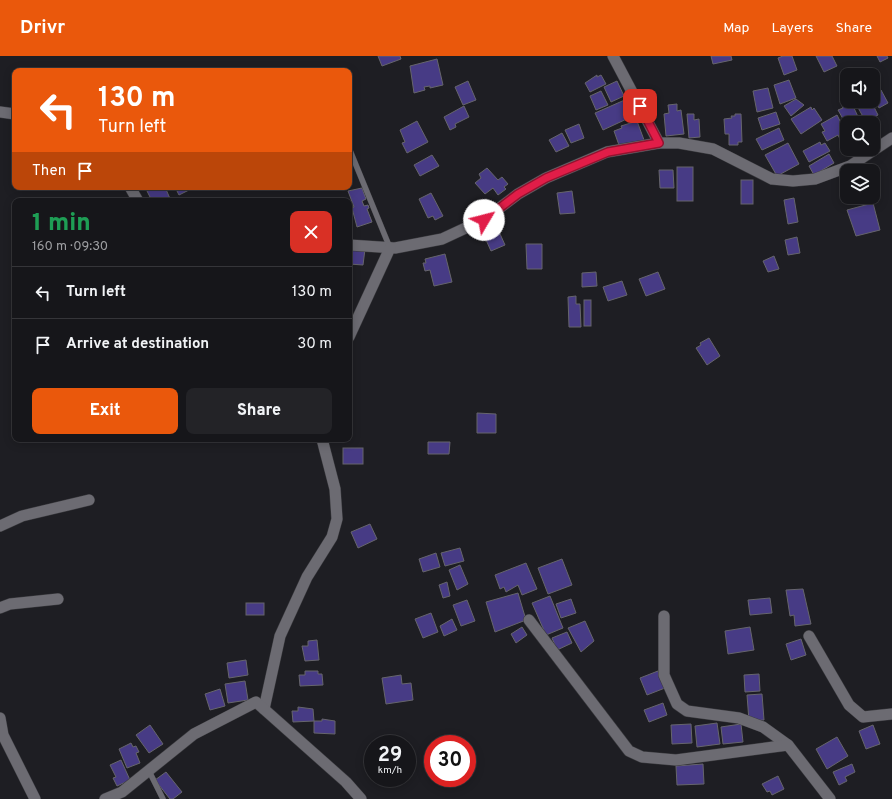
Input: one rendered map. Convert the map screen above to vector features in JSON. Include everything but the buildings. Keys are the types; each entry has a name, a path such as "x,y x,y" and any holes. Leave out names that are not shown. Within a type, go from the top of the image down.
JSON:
{"street":[{"path":"613,56 659,143"},
{"path":"0,112 12,114"},
{"path":"352,245 390,248 442,239 484,220 518,194 546,178 608,152 659,143 679,143 713,148 772,179 792,181 814,179 850,166 892,138"},
{"path":"352,330 390,248"},
{"path":"264,709 280,636 307,577 332,537 337,519 335,489 323,442"},
{"path":"0,526 22,516 89,500"},
{"path":"0,608 10,604 58,599"},
{"path":"664,616 664,675 678,704 687,711 739,718 763,727 788,746 830,799"},
{"path":"529,620 629,752 642,757 676,760 788,746"},
{"path":"809,636 849,705 855,711 863,717 892,714"},
{"path":"106,799 122,792 194,734 256,702 346,782 361,799"},
{"path":"0,718 3,735 35,799"}],"lane":[{"path":"352,155 390,248"},
{"path":"149,771 163,799"}],"route":[{"path":"484,220 518,194 546,178 608,152 659,143 640,106"}]}
